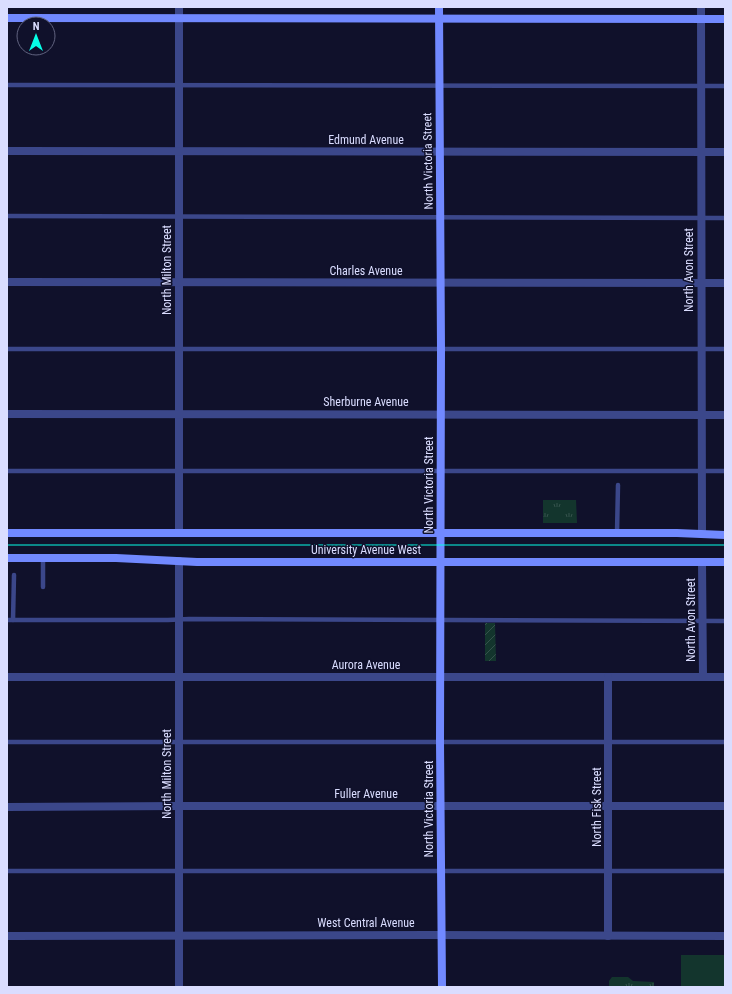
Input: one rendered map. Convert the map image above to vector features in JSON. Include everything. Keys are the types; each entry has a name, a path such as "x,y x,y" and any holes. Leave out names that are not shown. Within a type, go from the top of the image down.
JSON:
{"street":[{"name":"North Milton Street","path":"179,7 179,533"},
{"name":"North Victoria Street","path":"439,7 441,349 440,741 442,987"},
{"name":"North Avon Street","path":"701,7 702,534"},
{"path":"7,18 725,19"},
{"name":"Edmund Avenue","path":"7,151 725,152"},
{"name":"Charles Avenue","path":"7,282 725,283"},
{"name":"Sherburne Avenue","path":"7,414 725,415"},
{"name":"University Avenue West","path":"7,533 617,533 725,535"},
{"name":"University Avenue West","path":"7,558 116,558 179,562 725,562"},
{"name":"North Milton Street","path":"179,562 179,987"},
{"name":"North Avon Street","path":"702,562 703,677"},
{"name":"Aurora Avenue","path":"7,676 725,677"},
{"name":"North Fisk Street","path":"608,677 608,936"},
{"name":"Fuller Avenue","path":"7,807 725,806"},
{"name":"West Central Avenue","path":"7,936 725,936"}],"lane":[{"path":"7,85 725,86"},
{"path":"7,216 725,218"},
{"path":"7,348 725,349"},
{"path":"7,471 725,471"},
{"path":"617,533 618,485"},
{"path":"43,558 43,587"},
{"path":"13,620 14,575"},
{"path":"7,620 725,621"},
{"path":"7,742 725,742"},
{"path":"7,871 725,871"}],"green space":[{"path":"543,500 576,500 577,523 543,523"},
{"path":"485,623 495,623 496,661 485,661"},
{"path":"681,955 725,955 725,987 681,987"},
{"path":"612,977 628,977 633,981 654,982 654,987 609,987 609,981"}],"tram line":[{"path":"7,545 725,545"}]}
